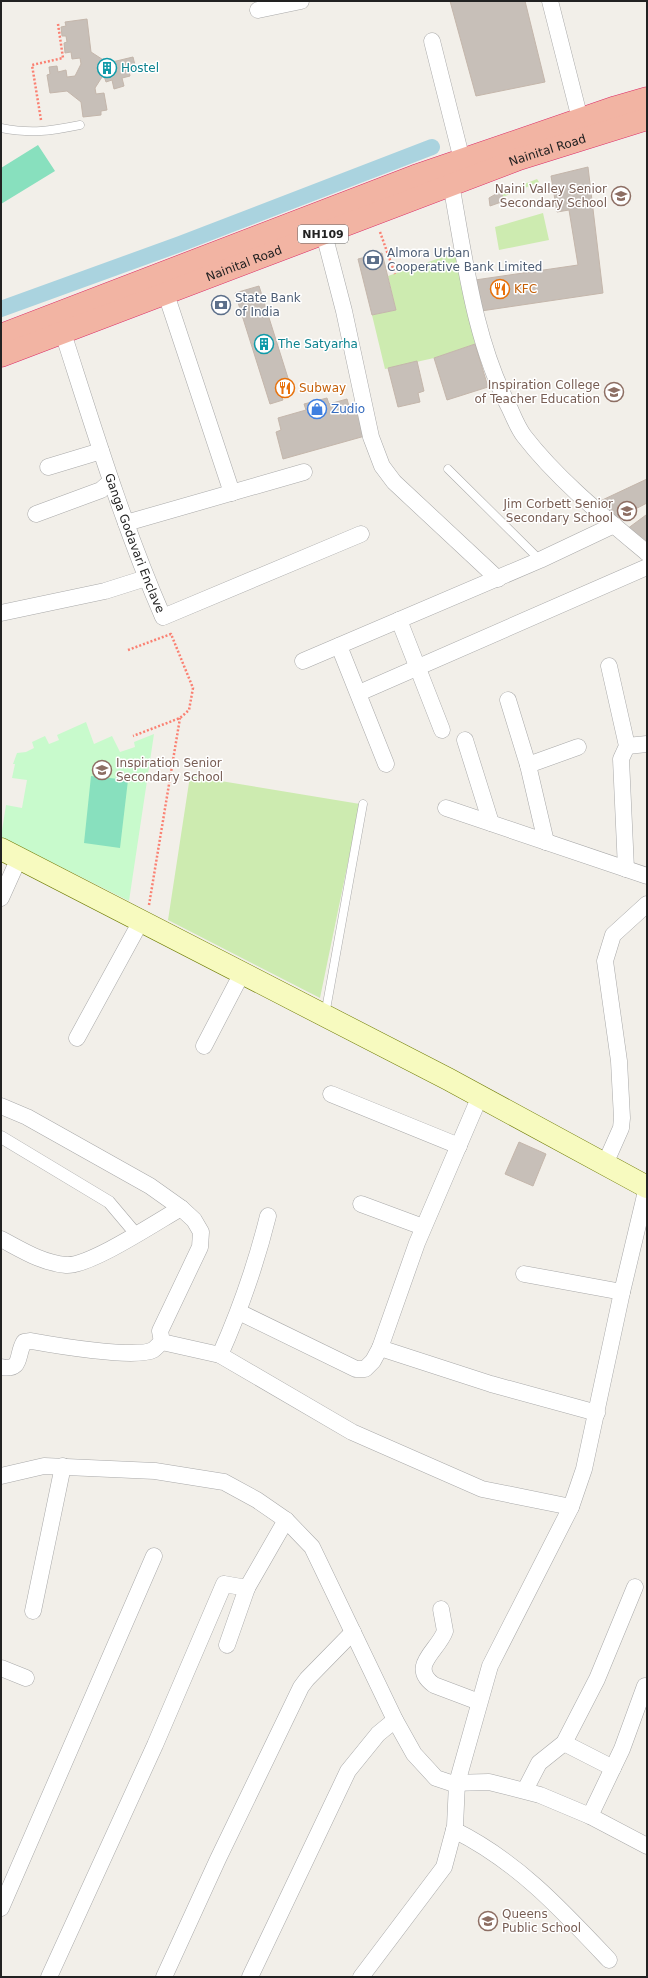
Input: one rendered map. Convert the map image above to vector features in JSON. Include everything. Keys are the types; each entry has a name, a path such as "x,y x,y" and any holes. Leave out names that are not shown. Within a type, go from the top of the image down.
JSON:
{"highway":[{"name":"Nainital Road","path":"1,356 324,234 374,214 456,172 487,161 580,119 647,98"},
{"name":"Nainital Road","path":"487,161 537,153 647,119"},
{"name":"Nainital Road","path":"1,334 386,186 456,172"}],"main road":[{"path":"10,854 480,1096 647,1187"}],"street":[{"path":"258,10 301,1"},
{"path":"550,1 580,119"},
{"path":"432,41 456,172 473,304 496,383 523,435 559,474 614,525 647,553"},
{"path":"324,234 344,311 371,437 382,466 394,482 498,579"},
{"path":"166,294 232,493"},
{"name":"Ganga Godavari Enclave","path":"63,333 111,481 146,578 163,617 361,534"},
{"path":"48,467 101,451"},
{"path":"126,523 304,472"},
{"path":"36,514 101,490 111,481"},
{"path":"303,661 498,579 614,525"},
{"path":"359,693 647,567"},
{"path":"1,613 105,591 146,578"},
{"path":"399,620 442,730"},
{"path":"339,646 386,764"},
{"path":"609,666 627,746 621,759 626,870"},
{"path":"508,700 528,765 546,842"},
{"path":"465,740 491,823"},
{"path":"627,746 647,744"},
{"path":"528,765 578,747"},
{"path":"446,808 647,876"},
{"path":"1,898 10,854"},
{"path":"605,1164 621,1128 622,1118 618,1060 605,962 613,935 647,904"},
{"path":"77,1038 143,922"},
{"path":"204,1046 242,973"},
{"path":"331,1094 459,1146"},
{"path":"238,1312 356,1369 365,1369 373,1361 380,1348 424,1227 480,1096"},
{"path":"1,1106 27,1116 150,1186 181,1208 194,1220 201,1232 200,1247 160,1331 162,1342"},
{"path":"1,1137 109,1202 136,1234"},
{"path":"361,1977 444,1867 454,1830 457,1783 490,1666 571,1507 584,1469 622,1292 647,1187"},
{"path":"361,1204 424,1227"},
{"path":"1,1238 38,1259 67,1265 96,1257 181,1208"},
{"path":"220,1355 238,1312 259,1252 268,1216"},
{"path":"524,1274 622,1292"},
{"path":"1,1367 9,1368 15,1365 19,1360 20,1347 24,1342 30,1341 88,1350 141,1353 152,1350 162,1342"},
{"path":"162,1342 220,1355 352,1432 482,1489 571,1507"},
{"path":"380,1348 491,1384 597,1413"},
{"path":"1,1476 44,1466 156,1471 224,1482 257,1500 286,1520 312,1547 395,1720 414,1754 436,1778 450,1783 489,1782 540,1794 590,1816 647,1846"},
{"path":"33,1611 63,1466"},
{"path":"227,1645 247,1588 286,1520"},
{"path":"1,1908 154,1556"},
{"path":"49,1977 155,1745 224,1584 247,1588"},
{"path":"525,1790 539,1763 564,1743 597,1679 636,1587"},
{"path":"441,1609 444,1631 422,1668 423,1673 427,1680 434,1685 479,1702"},
{"path":"164,1977 218,1859 302,1687 307,1678 353,1632"},
{"path":"1,1668 26,1678"},
{"path":"590,1816 622,1750 645,1686"},
{"path":"250,1977 348,1771 378,1734 395,1720"},
{"path":"564,1743 613,1768"},
{"path":"454,1830 502,1858 551,1899 609,1960"}],"lane":[{"path":"1,128 43,132 80,126"},
{"path":"448,469 540,560"},
{"path":"325,1015 363,804"}],"path":[{"path":"43,132 32,65 63,58 58,24"},
{"path":"374,214 395,274"},
{"path":"128,650 171,634 193,688 189,710 180,718 133,736"},
{"path":"143,922 180,718"}],"green space":[{"path":"38,145 55,171 1,204 1,168"},
{"path":"537,179 539,182 503,197 502,193"},
{"path":"543,213 549,240 499,250 495,227"},
{"path":"460,251 475,344 434,358 385,369 372,315 396,310 388,276"},
{"path":"86,722 94,744 112,736 120,752 135,747 134,742 154,734 129,901 1,837 6,805 22,808 27,780 12,778 15,764 13,764 17,753 26,752 34,748 32,742 45,736 49,744 59,740 57,735"},
{"path":"91,776 128,780 120,848 84,843"},
{"path":"190,776 360,804 320,998 168,920"}],"building":[{"path":"450,1 525,1 545,82 476,96"},
{"name":"Hostel","path":"87,19 91,52 108,63 133,57 136,69 129,71 130,76 122,78 124,86 114,89 112,80 106,82 104,76 102,77 95,88 96,94 104,93 107,110 101,111 101,115 83,117 81,102 67,91 50,93 47,75 50,74 49,67 57,66 58,72 66,70 67,77 75,76 81,64 80,58 72,59 71,52 65,53 64,43 67,42 66,36 62,36 61,27 66,26 65,22"},
{"path":"588,167 603,293 481,311 475,280 578,265 569,210 557,212 551,176"},
{"path":"501,191 504,201 490,206 489,198"},
{"path":"382,253 396,310 372,315 358,259"},
{"name":"The Satyarha","path":"259,286 293,394 282,397 283,400 270,404 235,293"},
{"path":"475,344 488,387 447,400 434,358"},
{"path":"417,361 424,391 418,393 420,402 398,407 388,368"},
{"path":"327,398 329,404 347,399 350,410 358,408 365,436 283,459 276,432 281,430 278,418 306,410 304,404"},
{"path":"647,479 647,503 616,519 598,502"},
{"path":"646,515 647,516 647,546 627,529"},
{"path":"519,1142 546,1154 533,1186 505,1174"}],"waterway":[{"path":"1,309 180,244 432,147"}],"place":[{"name":"Hostel","path":"107,68"},
{"name":"Naini Valley Senior Secondary School","path":"621,196"},
{"name":"Almora Urban Cooperative Bank Limited","path":"373,260"},
{"name":"KFC","path":"500,289"},
{"name":"State Bank of India","path":"221,305"},
{"name":"The Satyarha","path":"264,344"},
{"name":"Subway","path":"285,388"},
{"name":"Inspiration College of Teacher Education","path":"614,392"},
{"name":"Zudio","path":"317,409"},
{"name":"Jim Corbett Senior Secondary School","path":"627,511"},
{"name":"Inspiration Senior Secondary School","path":"102,770"},
{"name":"Queens Public School","path":"488,1921"}]}
